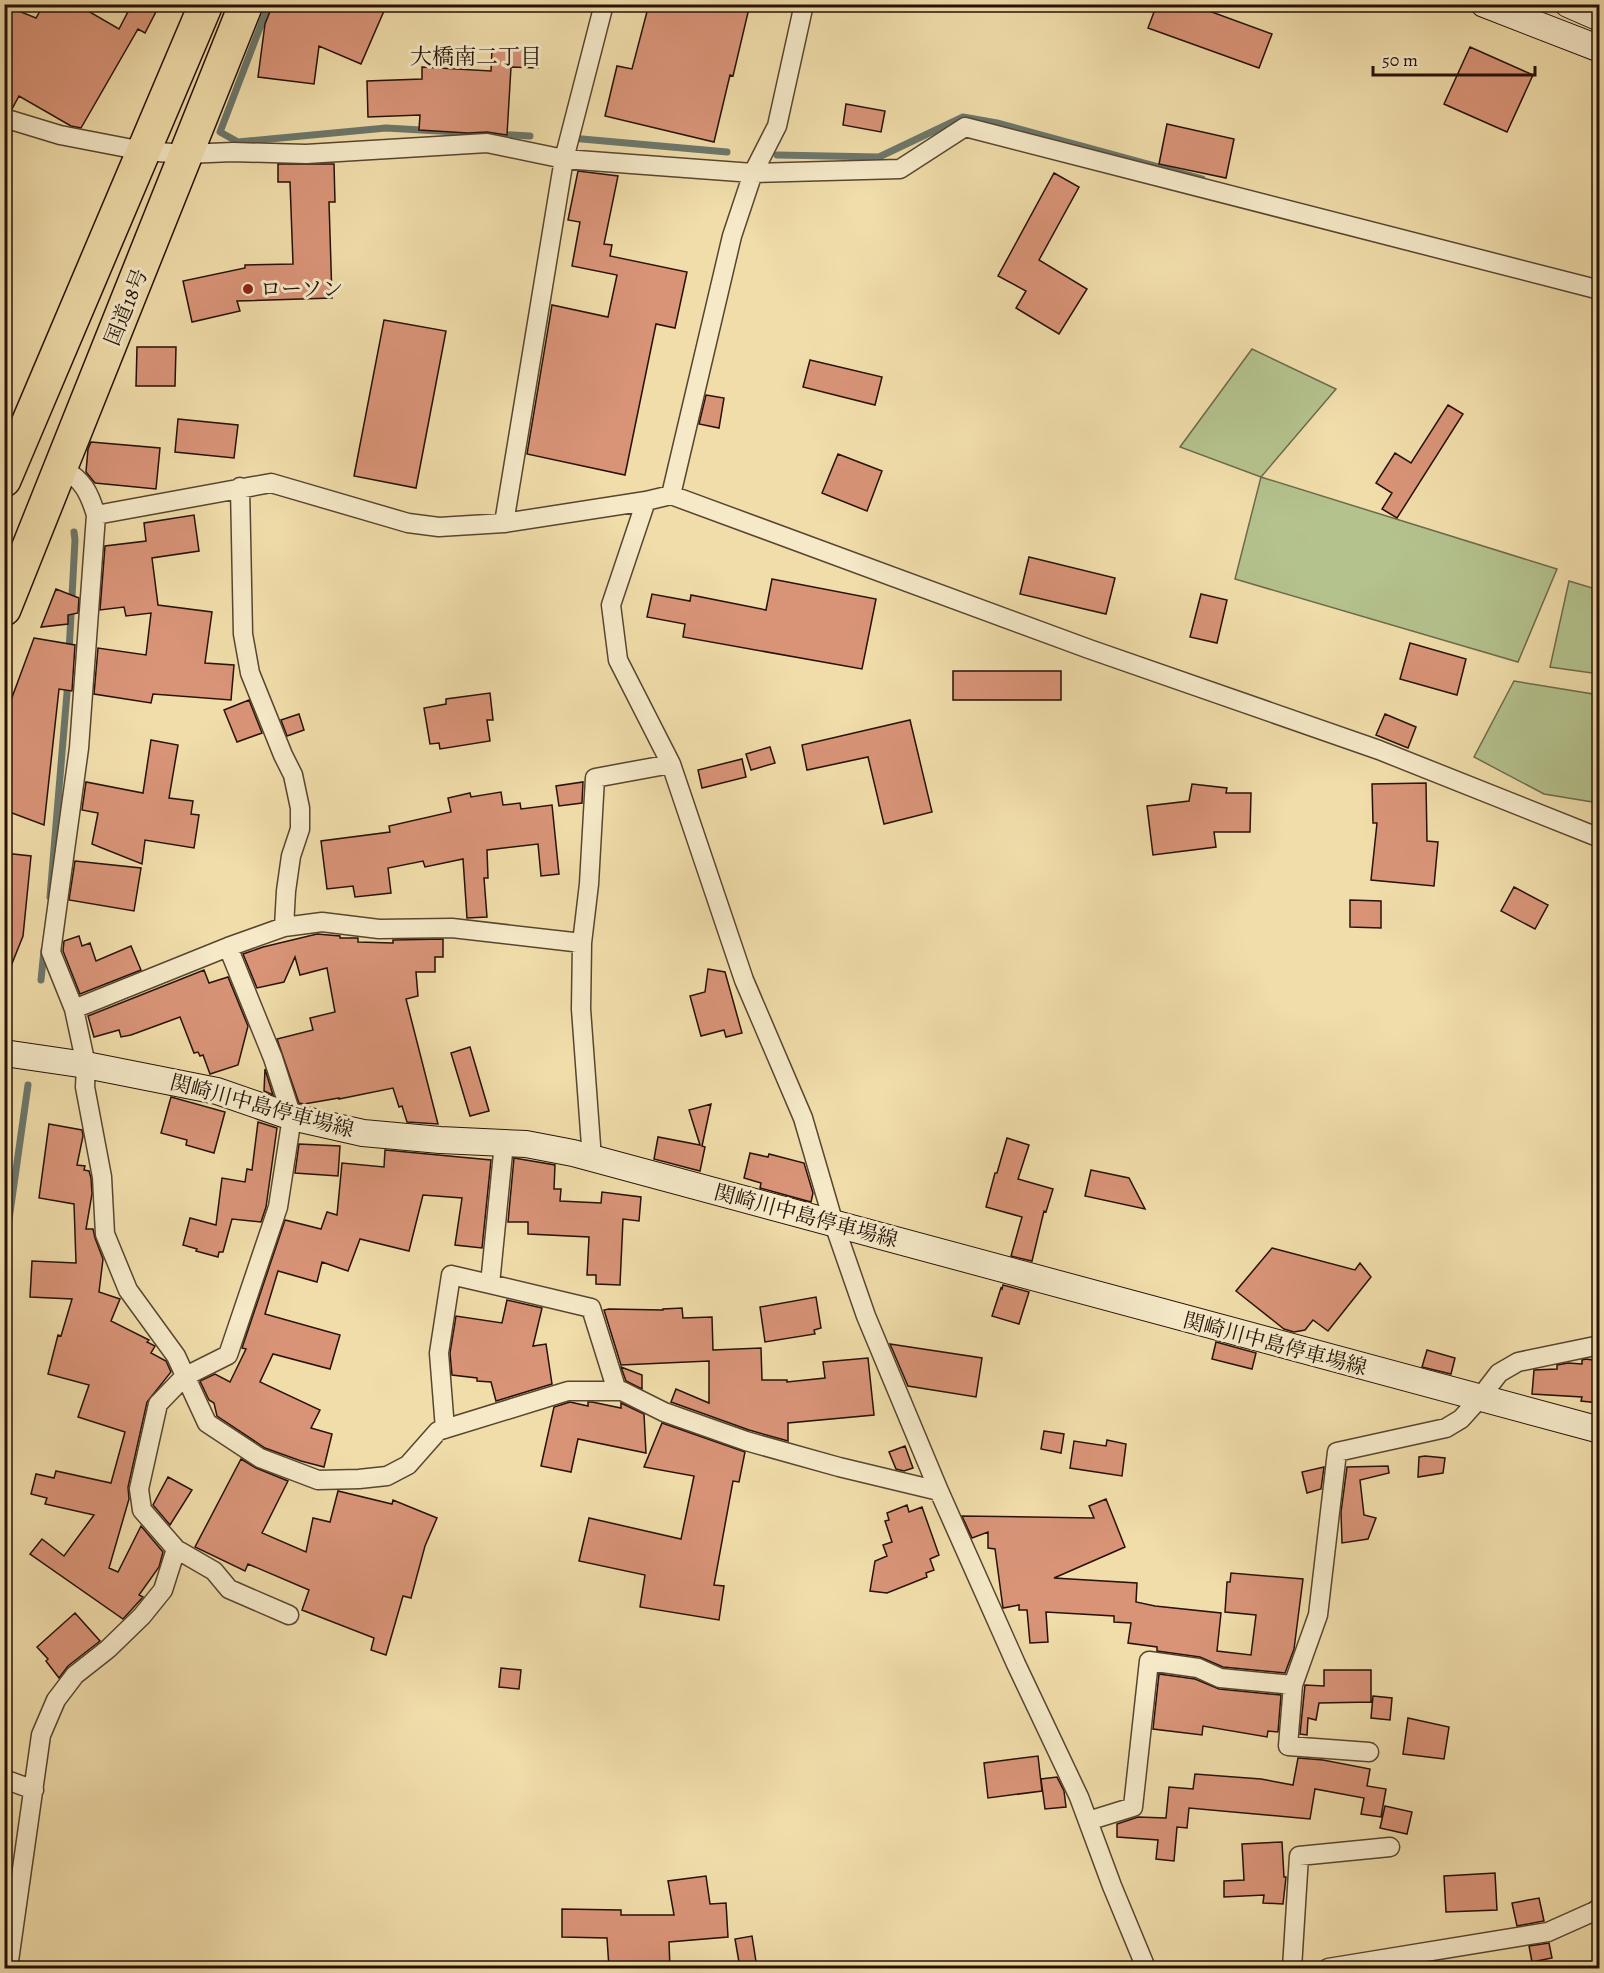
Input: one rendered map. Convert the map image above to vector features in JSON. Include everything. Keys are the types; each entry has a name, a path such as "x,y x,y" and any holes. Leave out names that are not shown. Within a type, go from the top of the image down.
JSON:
{"highway":[{"path":"4,480 206,4"},
{"name":"国道18号","path":"4,609 246,4"}],"main road":[{"path":"1484,4 1511,10 1599,49"},
{"path":"1568,4 1599,18"},
{"name":"関崎川中島停車場線","path":"4,1053 86,1065 217,1091 292,1117 363,1133 526,1144 592,1159 1599,1430"}],"street":[{"path":"504,523 564,159 604,4"},
{"path":"670,495 732,236 753,173 777,126 804,4"},
{"path":"4,118 60,135 143,151 186,154 233,152 306,154 487,143 564,159 753,173 900,169 965,127 1599,290"},
{"path":"62,468 76,476 90,496 96,515 79,748 51,952 74,1009 86,1065 85,1087 102,1177 105,1234 128,1290 177,1356 184,1377 207,1423 261,1458 318,1480 387,1476 408,1465 438,1431 568,1390 622,1391 664,1412 746,1442 939,1491"},
{"path":"96,515 271,483 408,523 438,527 504,523 646,501 670,495 1089,649 1379,750 1599,838"},
{"path":"240,487 243,634 250,673 293,775 300,808 300,829 291,856 286,891 284,927"},
{"path":"646,501 611,605 618,660 671,764 744,980 803,1118 834,1224 866,1316 939,1491 1016,1664 1079,1797 1146,1968"},
{"path":"592,1159 581,1009 582,943 589,884 595,778 671,764"},
{"path":"74,1009 284,927 322,922 380,929 452,928 582,943"},
{"path":"228,947 273,1058 292,1117 279,1207 228,1355 184,1377 158,1404 140,1489 142,1510 176,1549 214,1571 229,1589 289,1615"},
{"path":"490,1284 504,1143"},
{"path":"445,1429 439,1353 451,1275 591,1308 617,1391"},
{"path":"1370,1752 1288,1746 1293,1685 1318,1616 1337,1452 1446,1428 1461,1419 1499,1373 1518,1362 1599,1345"},
{"path":"8,1968 41,1735 56,1700 75,1675 108,1649 142,1616 163,1590 176,1549"},
{"path":"1088,1821 1132,1807 1149,1661 1198,1668 1220,1678 1293,1685"},
{"path":"4,1779 34,1790"},
{"path":"1292,1968 1299,1856 1390,1847"},
{"path":"1328,1968 1548,1932 1595,1911 1599,1907"}],"green space":[{"path":"1252,349 1336,389 1261,477 1180,447"},
{"path":"1261,477 1557,569 1518,662 1235,579"},
{"path":"1569,581 1599,590 1599,674 1550,667"},
{"path":"1514,681 1599,695 1599,803 1544,794 1474,757"}],"building":[{"path":"44,4 76,4 119,29 132,4 160,4 145,33 138,29 81,128 71,126 19,96 12,109 4,107 4,5 36,18"},
{"path":"273,4 387,4 361,64 319,46 314,84 258,77 265,24"},
{"path":"649,4 750,4 714,142 605,116 617,66 632,69"},
{"path":"1157,4 1190,4 1272,34 1259,68 1148,28"},
{"path":"1470,47 1533,75 1507,132 1444,104"},
{"path":"492,49 538,51 538,68 511,67 507,135 487,132 419,130 420,115 368,117 367,81 422,79 422,67 491,71"},
{"path":"846,104 885,111 881,132 843,125"},
{"path":"1167,124 1234,139 1226,178 1159,164"},
{"path":"278,164 334,164 335,202 329,202 332,298 237,301 240,311 192,322 183,281 245,268 245,265 293,264 290,182 278,182"},
{"path":"578,171 618,176 604,244 612,245 610,256 687,272 675,328 656,324 625,475 527,454 552,305 608,317 617,275 572,266 580,222 568,220"},
{"path":"1054,173 1079,187 1039,260 1087,289 1059,334 1016,308 1026,291 998,276"},
{"path":"384,320 446,331 416,488 354,476"},
{"path":"137,347 176,347 175,386 136,386"},
{"path":"810,360 882,377 875,405 803,387"},
{"path":"706,395 724,398 719,428 699,424"},
{"path":"1448,405 1463,414 1397,518 1382,509 1392,493 1376,483 1395,453 1411,463"},
{"path":"178,419 238,425 234,458 175,452"},
{"path":"91,442 160,448 156,489 95,483 86,472 88,449"},
{"path":"838,454 882,471 867,511 822,493"},
{"path":"194,515 199,551 152,558 158,605 212,612 205,663 234,665 231,700 153,694 151,703 94,694 98,648 146,655 151,613 126,616 124,607 100,610 105,546 146,541 144,523"},
{"path":"1029,557 1115,578 1106,614 1020,594"},
{"path":"772,579 876,599 862,669 683,637 685,624 647,617 652,594 690,601 691,595 766,610"},
{"path":"56,589 79,598 78,613 68,615 68,624 41,627"},
{"path":"1201,594 1227,600 1217,643 1190,637"},
{"path":"34,638 75,645 72,691 59,689 44,825 4,810 4,719"},
{"path":"1410,643 1466,659 1457,695 1400,679"},
{"path":"953,671 1061,671 1061,700 953,700"},
{"path":"490,693 493,720 487,720 490,741 440,749 439,743 430,744 424,708 446,704 446,699"},
{"path":"249,700 262,733 237,742 224,710"},
{"path":"299,714 304,730 287,736 281,720"},
{"path":"1385,714 1416,727 1408,748 1376,735"},
{"path":"910,720 932,812 884,824 868,757 807,770 802,745"},
{"path":"151,740 178,745 169,798 193,801 191,814 199,815 194,848 145,840 142,864 92,844 98,813 82,810 86,782 143,793"},
{"path":"770,747 775,763 751,770 746,754"},
{"path":"742,759 746,777 702,788 698,770"},
{"path":"583,782 582,803 559,806 556,786"},
{"path":"1426,783 1427,841 1438,842 1434,886 1371,880 1377,823 1373,823 1372,784"},
{"path":"1192,784 1227,788 1226,793 1251,793 1250,832 1214,832 1216,847 1153,855 1147,806 1189,801"},
{"path":"501,792 503,805 520,803 521,809 552,805 559,874 541,876 538,844 487,850 488,878 484,878 487,917 467,918 463,859 425,867 423,861 388,868 391,893 355,897 353,886 327,889 321,841 390,832 389,826 451,812 448,798 470,793 471,797"},
{"path":"4,853 31,856 23,936 5,981"},
{"path":"75,861 141,868 134,911 69,900"},
{"path":"1514,887 1548,905 1535,929 1501,911"},
{"path":"1350,900 1381,901 1381,928 1350,927"},
{"path":"317,934 358,938 358,942 393,943 393,940 443,939 443,957 435,957 435,972 416,972 418,996 406,999 438,1124 407,1122 393,1088 339,1099 299,1103 277,1039 313,1030 310,1018 335,1012 327,968 300,975 295,957 284,982 257,988 243,954"},
{"path":"79,936 82,946 90,943 96,961 131,946 141,970 80,994 63,951 64,941"},
{"path":"708,969 725,972 742,1033 726,1037 724,1030 701,1036 690,996 705,992"},
{"path":"204,970 209,983 228,977 248,1026 238,1065 210,1074 203,1055 200,1056 198,1052 194,1053 180,1017 131,1035 121,1037 119,1030 94,1037 88,1016"},
{"path":"470,1047 489,1111 470,1116 451,1053"},
{"path":"265,1069 273,1095 264,1091"},
{"path":"171,1097 225,1112 214,1153 186,1145 187,1140 161,1133"},
{"path":"711,1104 702,1146 705,1147 700,1171 654,1159 658,1137 700,1145 689,1110"},
{"path":"258,1122 277,1128 266,1207 261,1222 232,1219 223,1252 219,1252 218,1257 183,1245 190,1218 216,1225 222,1178 245,1182 247,1169 252,1170"},
{"path":"49,1124 82,1130 83,1136 77,1165 85,1166 84,1170 89,1171 91,1178 92,1194 86,1229 93,1229 103,1259 99,1292 120,1299 111,1321 149,1340 147,1342 155,1346 151,1353 166,1361 171,1372 147,1402 128,1487 129,1499 109,1568 118,1572 141,1526 163,1552 159,1567 139,1595 143,1597 123,1619 30,1554 42,1539 64,1556 94,1515 45,1504 47,1498 31,1494 36,1474 54,1478 56,1471 111,1483 125,1432 78,1417 89,1385 48,1374 58,1335 61,1336 72,1299 30,1297 32,1261 76,1263 74,1204 39,1198"},
{"path":"1007,1138 1029,1145 1018,1179 1053,1189 1046,1212 1044,1211 1032,1261 1011,1256 1022,1217 986,1207"},
{"path":"299,1144 340,1146 338,1176 295,1173"},
{"path":"385,1150 491,1160 482,1248 455,1245 462,1198 423,1195 409,1251 360,1239 348,1271 322,1262 317,1282 278,1271 265,1314 340,1335 330,1369 273,1354 260,1382 320,1410 311,1428 332,1434 324,1467 265,1448 217,1416 214,1403 209,1400 200,1381 215,1374 230,1382 246,1349 242,1348 285,1220 321,1229 327,1212 337,1215 342,1163 384,1167"},
{"path":"750,1153 768,1157 769,1154 804,1163 813,1193 811,1202 760,1188 761,1183 744,1178"},
{"path":"514,1158 555,1165 554,1189 561,1189 560,1201 601,1203 602,1192 641,1197 639,1221 623,1219 620,1285 596,1284 596,1275 587,1275 589,1237 528,1234 528,1222 508,1222"},
{"path":"1091,1170 1129,1178 1145,1209 1085,1196"},
{"path":"1272,1248 1355,1270 1360,1263 1371,1277 1328,1331 1313,1320 1305,1330 1294,1332 1284,1329 1236,1291"},
{"path":"1003,1285 1029,1292 1019,1324 992,1316"},
{"path":"816,1297 821,1328 814,1330 815,1334 765,1342 760,1307"},
{"path":"507,1300 542,1308 533,1346 546,1344 552,1384 496,1401 491,1382 452,1375 450,1353 456,1316 502,1323"},
{"path":"682,1308 683,1318 712,1317 713,1350 761,1348 762,1380 787,1380 787,1382 825,1378 823,1362 868,1358 874,1415 788,1423 788,1441 749,1430 671,1402 676,1389 709,1403 709,1361 621,1365 604,1310"},
{"path":"1216,1342 1256,1353 1252,1369 1212,1359"},
{"path":"890,1344 982,1358 976,1397 908,1386"},
{"path":"1427,1350 1455,1358 1451,1374 1422,1367"},
{"path":"1582,1360 1599,1361 1599,1403 1581,1401 1582,1397 1532,1394 1534,1370 1557,1369 1557,1365 1568,1363 1582,1364"},
{"path":"621,1367 642,1375 642,1389 626,1381"},
{"path":"570,1402 588,1406 588,1402 592,1402 621,1408 621,1403 644,1414 646,1453 578,1439 571,1472 541,1466 554,1407"},
{"path":"662,1423 745,1452 739,1482 733,1481 714,1585 724,1586 719,1620 640,1607 645,1575 579,1561 589,1518 681,1539 694,1476 644,1467"},
{"path":"1044,1431 1064,1434 1061,1453 1041,1449"},
{"path":"1107,1440 1126,1444 1122,1476 1070,1468 1074,1441 1106,1446"},
{"path":"905,1446 913,1468 904,1471 896,1469 889,1452"},
{"path":"1419,1457 1445,1458 1443,1473 1418,1477"},
{"path":"241,1459 288,1481 262,1533 306,1552 313,1518 330,1522 338,1491 392,1504 393,1500 437,1518 425,1546 411,1598 403,1596 386,1655 371,1650 374,1638 302,1610 309,1590 248,1564 245,1571 195,1547"},
{"path":"1388,1466 1389,1473 1360,1480 1364,1515 1376,1518 1368,1539 1342,1543 1341,1512 1347,1467"},
{"path":"1324,1467 1321,1489 1307,1493 1302,1472"},
{"path":"168,1477 192,1490 170,1525 153,1505"},
{"path":"1106,1499 1125,1547 1054,1578 1137,1583 1136,1602 1221,1613 1217,1651 1251,1655 1256,1615 1225,1612 1227,1582 1230,1582 1231,1573 1303,1579 1294,1649 1285,1673 1223,1667 1200,1657 1157,1651 1157,1647 1128,1643 1131,1623 1114,1622 1114,1616 1046,1612 1048,1642 1030,1643 1027,1610 1019,1610 1019,1605 1003,1608 995,1549 988,1548 988,1532 972,1538 962,1516 1094,1518 1089,1506"},
{"path":"907,1505 909,1512 922,1507 939,1555 930,1559 934,1570 926,1573 927,1577 887,1593 870,1591 875,1561 887,1556 883,1545 892,1542 885,1521 889,1520 887,1513"},
{"path":"75,1613 100,1641 68,1666 59,1678 46,1661 48,1659 37,1647"},
{"path":"501,1668 521,1670 519,1689 499,1687"},
{"path":"1324,1670 1371,1670 1371,1702 1319,1703 1316,1720 1308,1718 1307,1735 1300,1734 1305,1685 1324,1686"},
{"path":"1159,1674 1195,1679 1219,1689 1281,1695 1278,1732 1268,1731 1267,1737 1203,1726 1202,1735 1153,1729"},
{"path":"1373,1696 1392,1698 1390,1720 1371,1718"},
{"path":"1408,1718 1449,1727 1444,1759 1403,1754"},
{"path":"1038,1756 1042,1791 988,1798 984,1763"},
{"path":"1298,1758 1370,1769 1367,1786 1386,1789 1381,1817 1361,1814 1364,1798 1315,1789 1310,1819 1189,1808 1187,1828 1177,1827 1174,1861 1156,1859 1158,1840 1117,1837 1117,1824 1138,1817 1166,1818 1169,1787 1193,1789 1195,1774 1261,1779 1293,1785"},
{"path":"1057,1777 1064,1791 1066,1807 1045,1809 1041,1779"},
{"path":"1385,1806 1412,1812 1407,1834 1380,1828"},
{"path":"1282,1842 1284,1877 1286,1877 1283,1904 1263,1903 1264,1895 1224,1897 1224,1881 1244,1880 1242,1844"},
{"path":"1495,1873 1497,1910 1446,1912 1444,1876"},
{"path":"706,1876 710,1904 726,1903 728,1937 669,1942 670,1968 609,1968 607,1938 562,1937 562,1909 621,1910 621,1915 674,1915 668,1881"},
{"path":"1539,1898 1544,1921 1517,1926 1512,1903"},
{"path":"752,1936 757,1968 740,1968 735,1939"},
{"path":"1549,1943 1552,1958 1532,1962 1529,1946"}],"waterway":[{"path":"269,4 220,132 238,142 386,128 530,136"},
{"path":"777,155 879,157 963,117 997,123 1202,179"},
{"path":"571,138 727,152"},
{"path":"69,652 74,532"},
{"path":"50,897 68,681"},
{"path":"41,980 44,950"},
{"path":"4,1255 28,1085"},
{"path":"4,1660 4,1697"}],"place":[{"name":"ローソン","path":"248,289"}],"district":[{"name":"大橋南二丁目","path":"476,56"}]}
